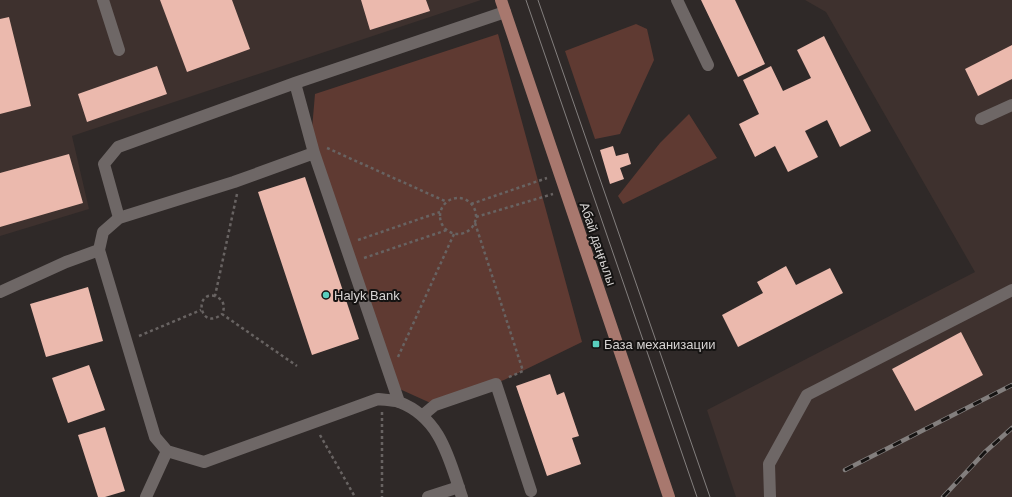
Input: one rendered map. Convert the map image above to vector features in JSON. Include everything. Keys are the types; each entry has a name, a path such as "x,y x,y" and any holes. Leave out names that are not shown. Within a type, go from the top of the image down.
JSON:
{"main road":[{"name":"Абай даңғылы","path":"501,0 669,497"}],"lane":[{"path":"103,0 119,50"},
{"path":"677,0 708,65"},
{"path":"119,218 104,164 118,147 295,82 505,12"},
{"path":"295,82 314,153 399,402"},
{"path":"981,119 1012,104"},
{"path":"314,153 234,182 119,218 103,232 99,250 155,437 167,451 204,462 378,399 399,402 423,415 435,428 446,450 460,492 428,497"},
{"path":"0,292 66,262 99,250"},
{"path":"770,497 769,464 807,395 1012,290"},
{"path":"423,415 435,405 496,384 531,491"},
{"path":"146,497 167,451"}],"path":[{"path":"311,140 447,202"},
{"path":"470,204 559,174"},
{"path":"476,217 565,190"},
{"path":"215,296 237,194"},
{"path":"456,198 462,198 470,204 475,211 476,217 471,228 460,234 454,234 447,230 441,222 440,212 444,204 456,198"},
{"path":"345,244 440,212"},
{"path":"474,223 523,371 496,384"},
{"path":"352,262 447,230"},
{"path":"390,376 454,234"},
{"path":"212,295 218,297 223,303 224,308 222,314 218,318 210,318 201,310 205,298 212,295"},
{"path":"126,341 201,310"},
{"path":"222,314 297,366"},
{"path":"382,400 382,497"},
{"path":"313,422 355,497"}],"shaded area":[{"path":"0,0 481,0 72,136 89,209 0,236"},
{"path":"805,0 1012,0 1012,497 736,497 707,410 975,272 826,12"},
{"path":"636,24 647,29 654,60 620,134 595,139 565,51"},
{"path":"498,34 582,342 504,380 435,405 393,386 311,141 315,94"},
{"path":"689,114 717,158 623,204 618,196 660,143"}],"building":[{"path":"160,0 232,0 250,49 187,72"},
{"path":"361,0 426,0 430,11 370,30"},
{"path":"701,0 735,0 765,64 738,77"},
{"path":"9,17 31,106 0,114 0,19"},
{"path":"824,36 871,131 840,147 827,120 805,131 818,157 788,172 775,146 755,157 739,124 759,114 743,80 771,66 783,91 811,78 797,50"},
{"path":"1012,45 1012,79 978,96 965,69"},
{"path":"157,66 167,94 87,122 78,94"},
{"path":"613,146 616,156 628,153 631,164 620,168 624,179 610,184 600,150"},
{"path":"69,154 83,203 0,227 0,173"},
{"path":"305,177 359,339 312,355 258,192"},
{"path":"786,266 796,285 830,268 843,293 738,347 722,315 763,293 757,282"},
{"path":"88,287 103,341 46,357 30,304"},
{"path":"961,332 983,375 915,411 892,369"},
{"path":"89,365 105,410 68,423 52,378"},
{"path":"550,374 557,395 564,392 579,436 572,438 581,464 547,476 516,386"},
{"path":"105,427 125,491 105,497 98,497 78,435"}],"tram line":[{"path":"526,0 697,497"},
{"path":"538,0 710,497"}],"railway":[{"path":"845,470 1012,385"},
{"path":"943,497 985,452 1012,428"}],"place":[{"name":"Halyk Bank","path":"326,295"},
{"name":"База механизации","path":"596,344"}]}
